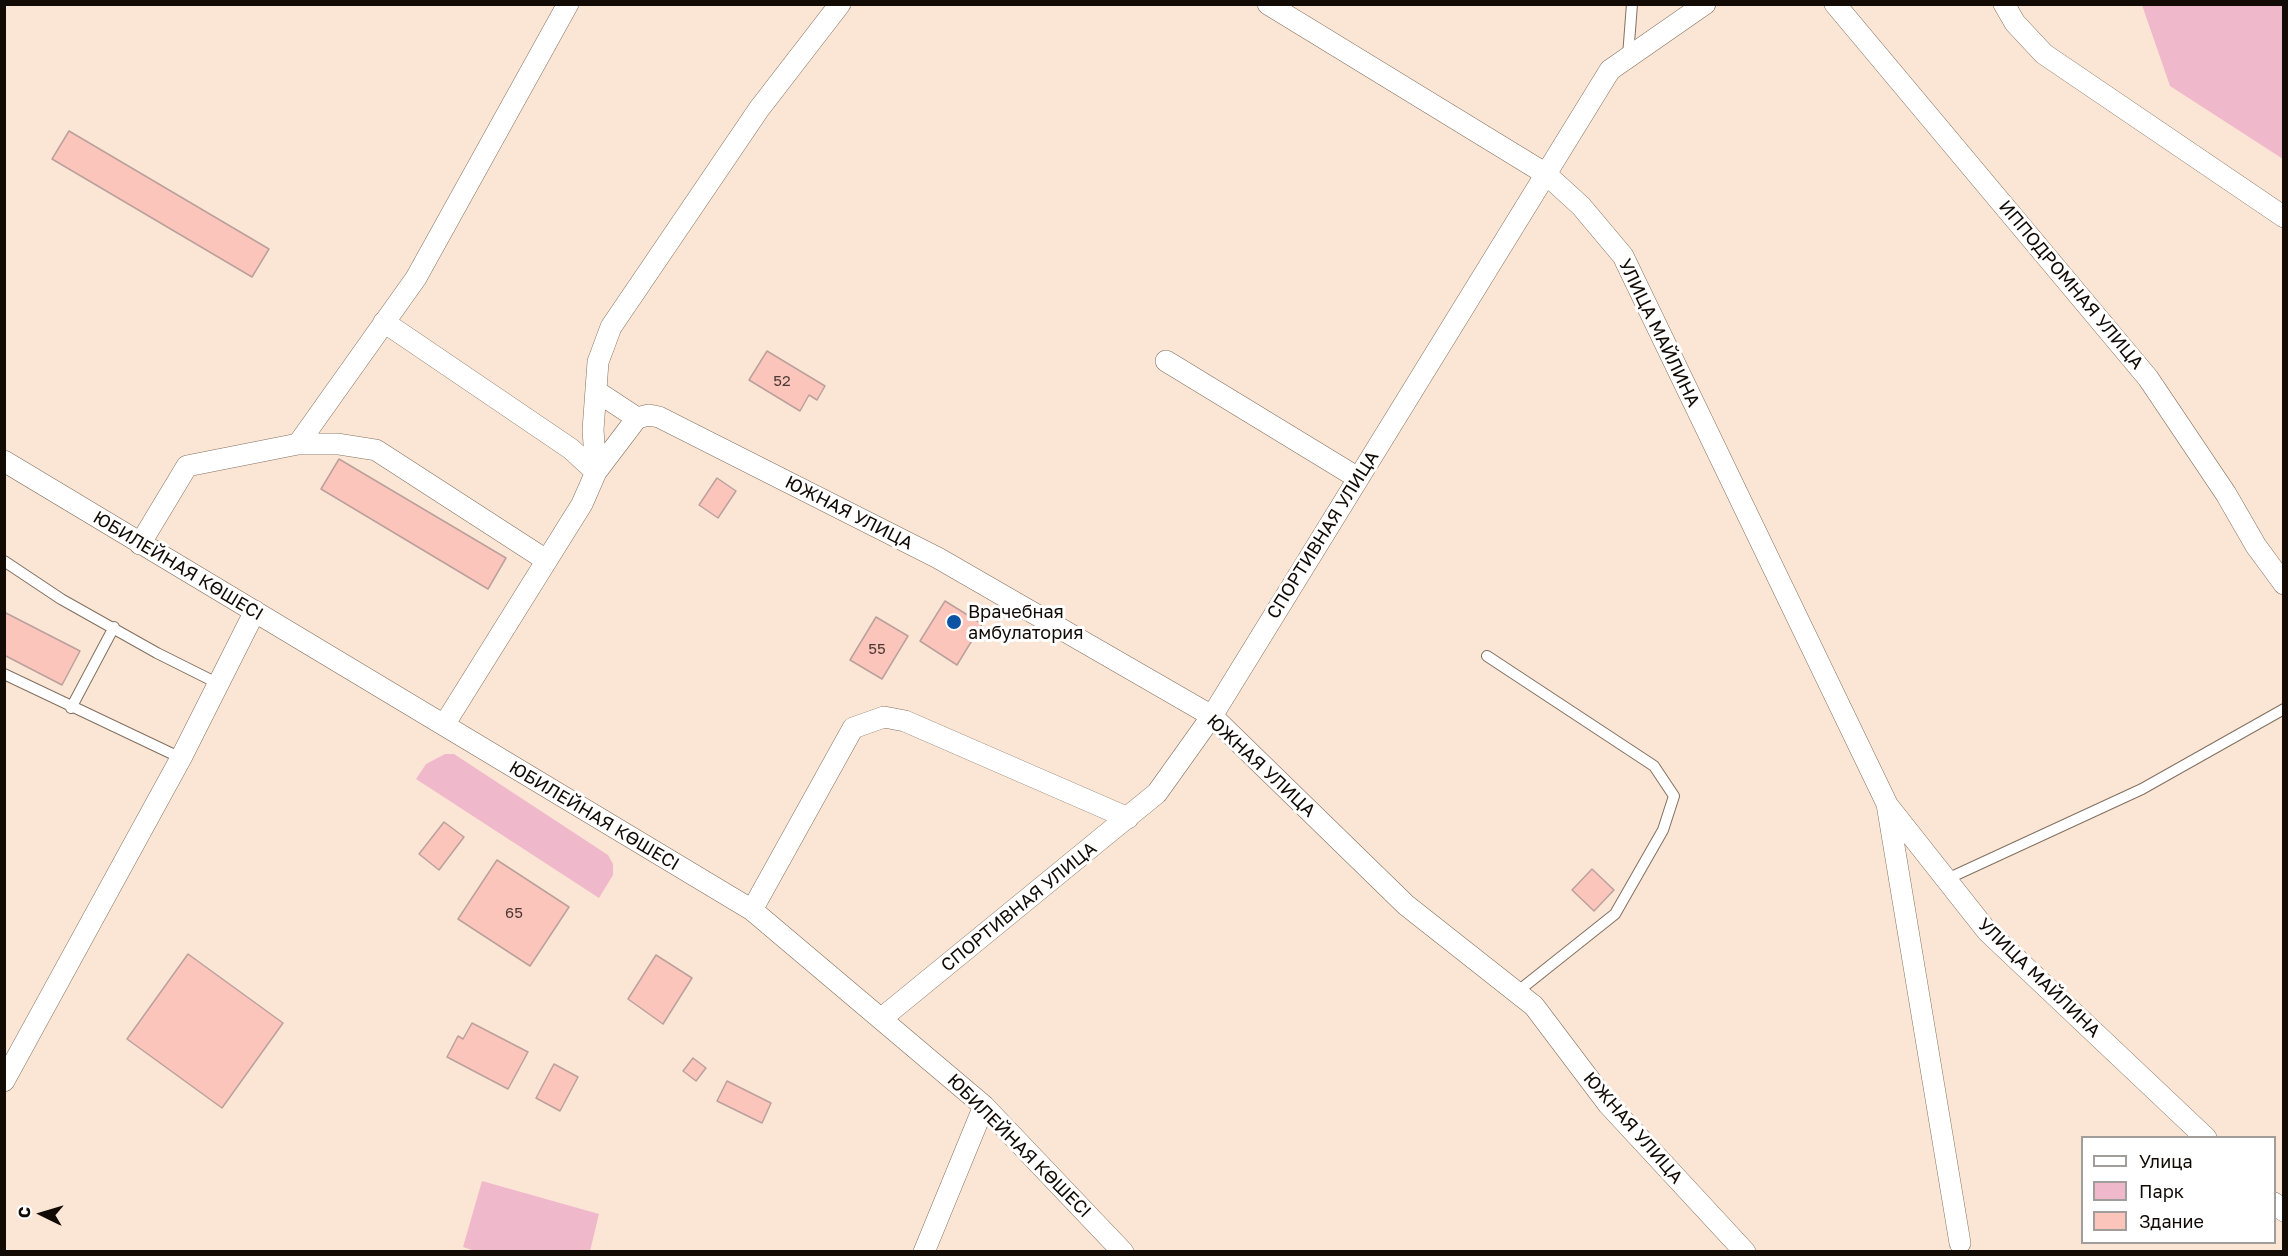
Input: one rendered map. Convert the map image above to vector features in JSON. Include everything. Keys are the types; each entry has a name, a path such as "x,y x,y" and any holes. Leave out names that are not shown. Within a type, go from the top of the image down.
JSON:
{"street":[{"path":"298,444 416,278 568,4"},
{"path":"596,472 592,430 598,362 611,327 759,109 840,4"},
{"name":"УЛИЦА МАЙЛИНА","path":"1268,4 1546,174 1581,206 1623,256 1887,804 1987,931 2204,1136"},
{"name":"СПОРТИВНАЯ УЛИЦА","path":"882,1018 1157,793 1212,716 1610,70 1705,4"},
{"name":"ИППОДРОМНАЯ УЛИЦА","path":"1835,4 2148,378 2283,584"},
{"path":"2004,4 2015,23 2044,54 2283,217"},
{"path":"384,322 571,448 596,472"},
{"path":"1166,361 1358,478"},
{"path":"444,725 582,504 596,472 637,418 596,391"},
{"name":"ЮЖНАЯ УЛИЦА","path":"637,418 649,415 659,417 938,558 1212,716 1406,905 1534,1006 1608,1104 1745,1251"},
{"path":"140,544 187,466 298,444 338,444 376,450 546,560"},
{"name":"ЮБИЛЕЙНАЯ КӨШЕСІ","path":"4,461 752,910 984,1106 1123,1251"},
{"path":"4,1081 181,758 255,611"},
{"path":"752,910 853,728 884,717 905,721 1128,818"},
{"name":"УЛИЦА МАЙЛИНА","path":"1887,804 1960,1243"},
{"path":"924,1251 984,1106"}],"lane":[{"path":"1628,57 1632,4"},
{"path":"4,561 61,599 157,653 219,684"},
{"path":"71,708 114,627"},
{"path":"1487,656 1654,766 1674,796 1663,830 1615,914 1517,992"},
{"path":"4,674 71,708 181,758"},
{"path":"1947,879 2142,789 2283,709"}],"green space":[{"path":"2142,5 2283,5 2283,159 2170,86"},
{"path":"445,754 454,754 608,855 613,864 613,875 599,898 416,779 426,764"},
{"path":"482,1181 599,1214 590,1251 478,1252 463,1247"}],"building":[{"path":"69,131 269,249 252,277 52,159"},
{"path":"767,351 825,386 817,400 809,395 800,411 749,380"},
{"path":"339,459 506,558 488,589 321,489"},
{"path":"717,478 736,491 718,518 699,505"},
{"path":"945,601 982,624 957,665 920,641"},
{"path":"4,612 80,651 62,685 4,655"},
{"path":"876,617 908,636 882,679 850,660"},
{"path":"444,822 464,837 439,870 419,854"},
{"path":"497,860 569,907 530,966 458,919"},
{"path":"1592,869 1614,890 1594,911 1572,890"},
{"path":"188,954 283,1023 222,1108 127,1039"},
{"path":"656,955 692,978 663,1024 628,999"},
{"path":"472,1023 528,1052 508,1089 447,1057 458,1036 463,1039"},
{"path":"693,1058 706,1068 696,1081 683,1071"},
{"path":"554,1064 578,1077 560,1111 536,1098"},
{"path":"727,1081 771,1103 762,1123 717,1101"}],"place":[{"name":"Врачебная амбулатория","path":"954,622"}]}
